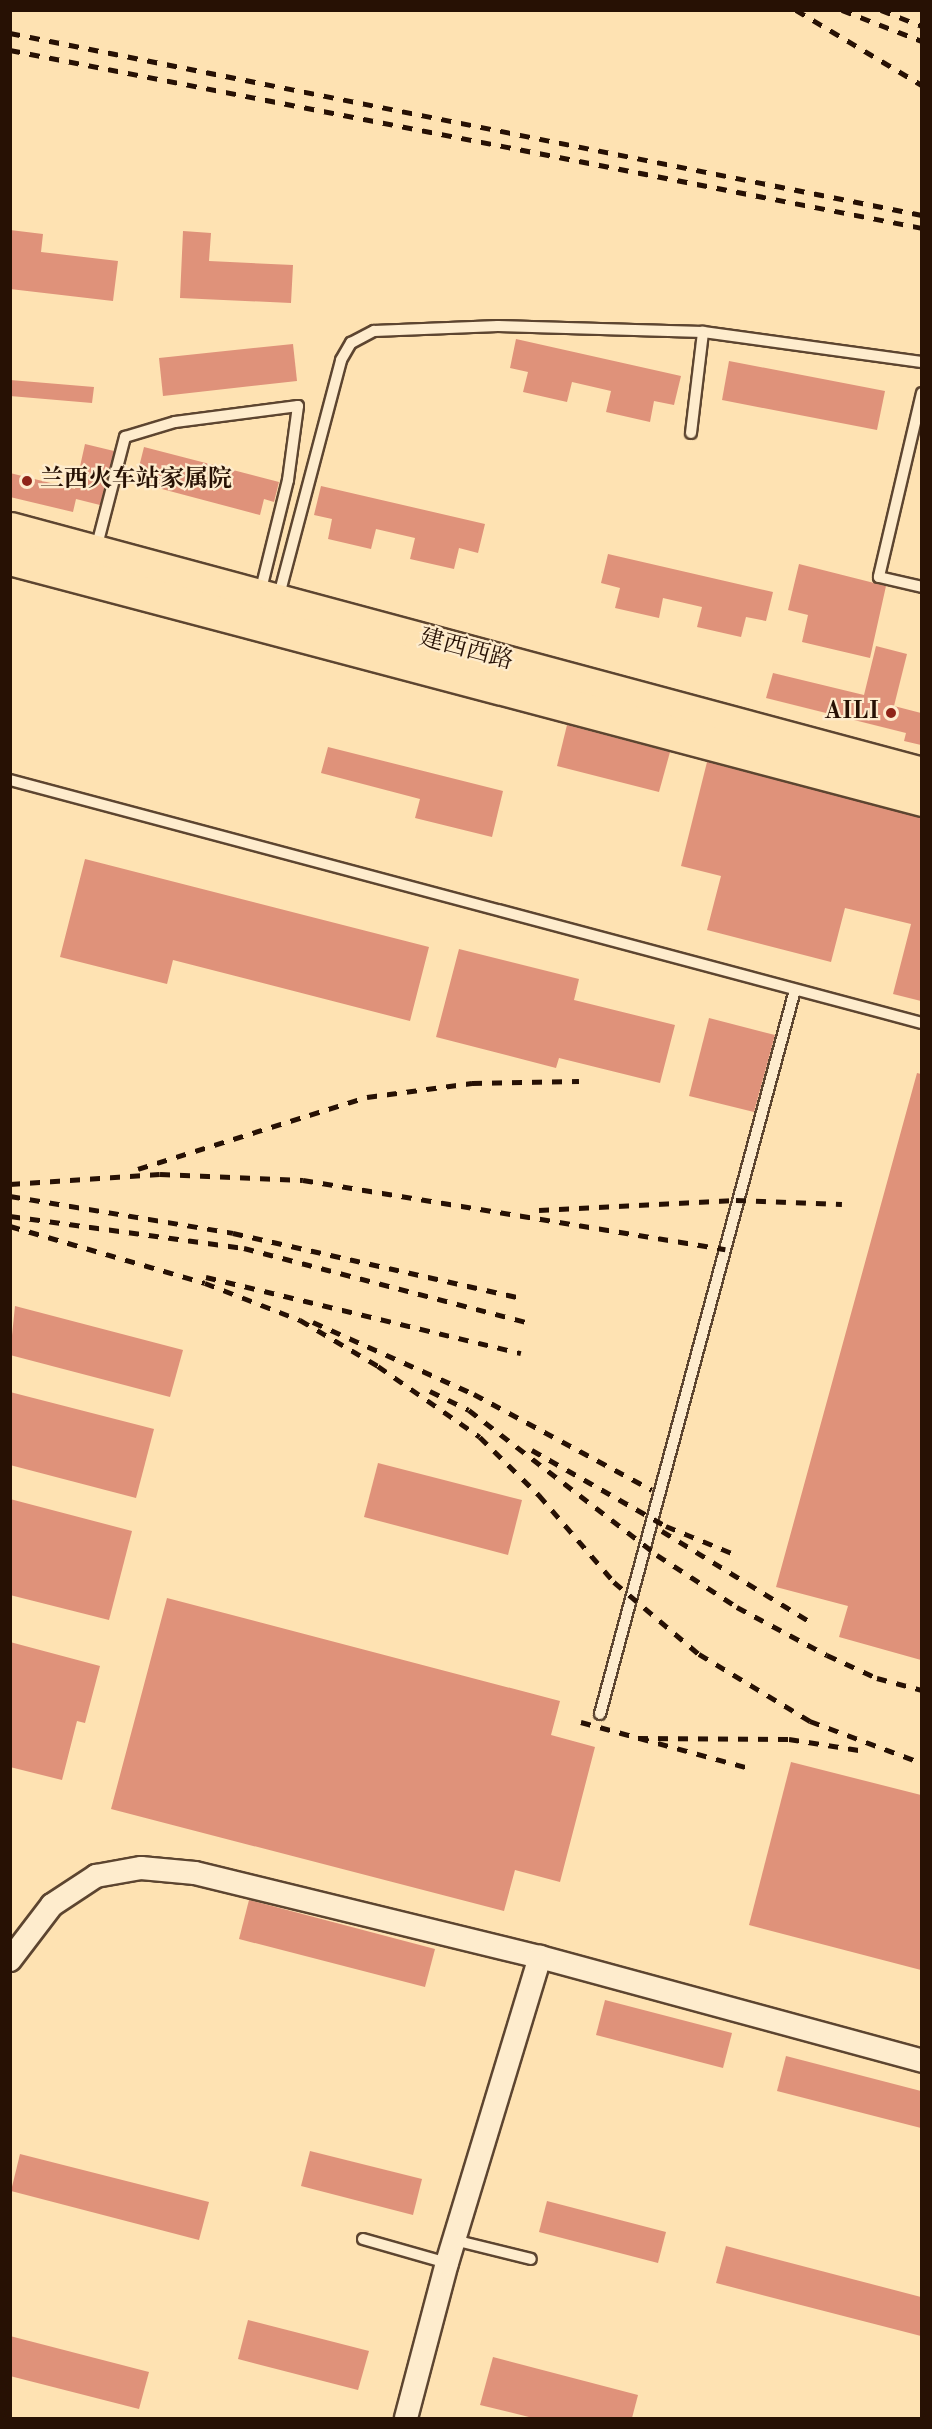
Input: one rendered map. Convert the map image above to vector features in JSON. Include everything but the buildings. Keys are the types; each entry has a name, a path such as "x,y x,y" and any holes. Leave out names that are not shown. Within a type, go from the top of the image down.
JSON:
{"highway":[{"name":"建西西路","path":"10,529 921,774"},
{"name":"建西西路","path":"10,558 921,799"}],"street":[{"path":"10,1960 52,1905 96,1876 141,1868 195,1873 540,1957 921,2061"},
{"path":"405,2418 447,2263 540,1957"}],"lane":[{"path":"268,598 341,360 351,343 374,331 498,326 703,332 921,362"},
{"path":"691,434 703,332"},
{"path":"921,393 879,577 921,587"},
{"path":"96,552 125,437 175,422 298,406 268,598"},
{"path":"10,780 921,1023"},
{"path":"600,1714 795,990"},
{"path":"363,2239 447,2263"},
{"path":"454,2240 531,2259"}],"railway":[{"path":"796,10 922,85"},
{"path":"842,10 922,41"},
{"path":"881,10 922,26"},
{"path":"10,33 922,215"},
{"path":"10,50 922,228"},
{"path":"138,1169 367,1097 472,1083 579,1081"},
{"path":"10,1184 160,1174 303,1180 725,1249"},
{"path":"10,1196 233,1233 525,1299"},
{"path":"539,1210 736,1200 842,1204"},
{"path":"10,1216 244,1248 530,1323"},
{"path":"10,1226 205,1283 300,1320 378,1366 480,1437 539,1495 614,1582 699,1654 810,1721 922,1763"},
{"path":"206,1277 521,1353"},
{"path":"313,1322 474,1394 652,1490"},
{"path":"430,1391 469,1410 657,1555 737,1607 827,1655 877,1678 922,1690"},
{"path":"532,1450 666,1526 739,1556"},
{"path":"662,1531 812,1623"},
{"path":"581,1722 746,1767"},
{"path":"638,1738 789,1739 865,1751"}],"place":[{"name":"兰西火车站家属院","path":"27,481"},
{"name":"AILI","path":"891,713"}]}
